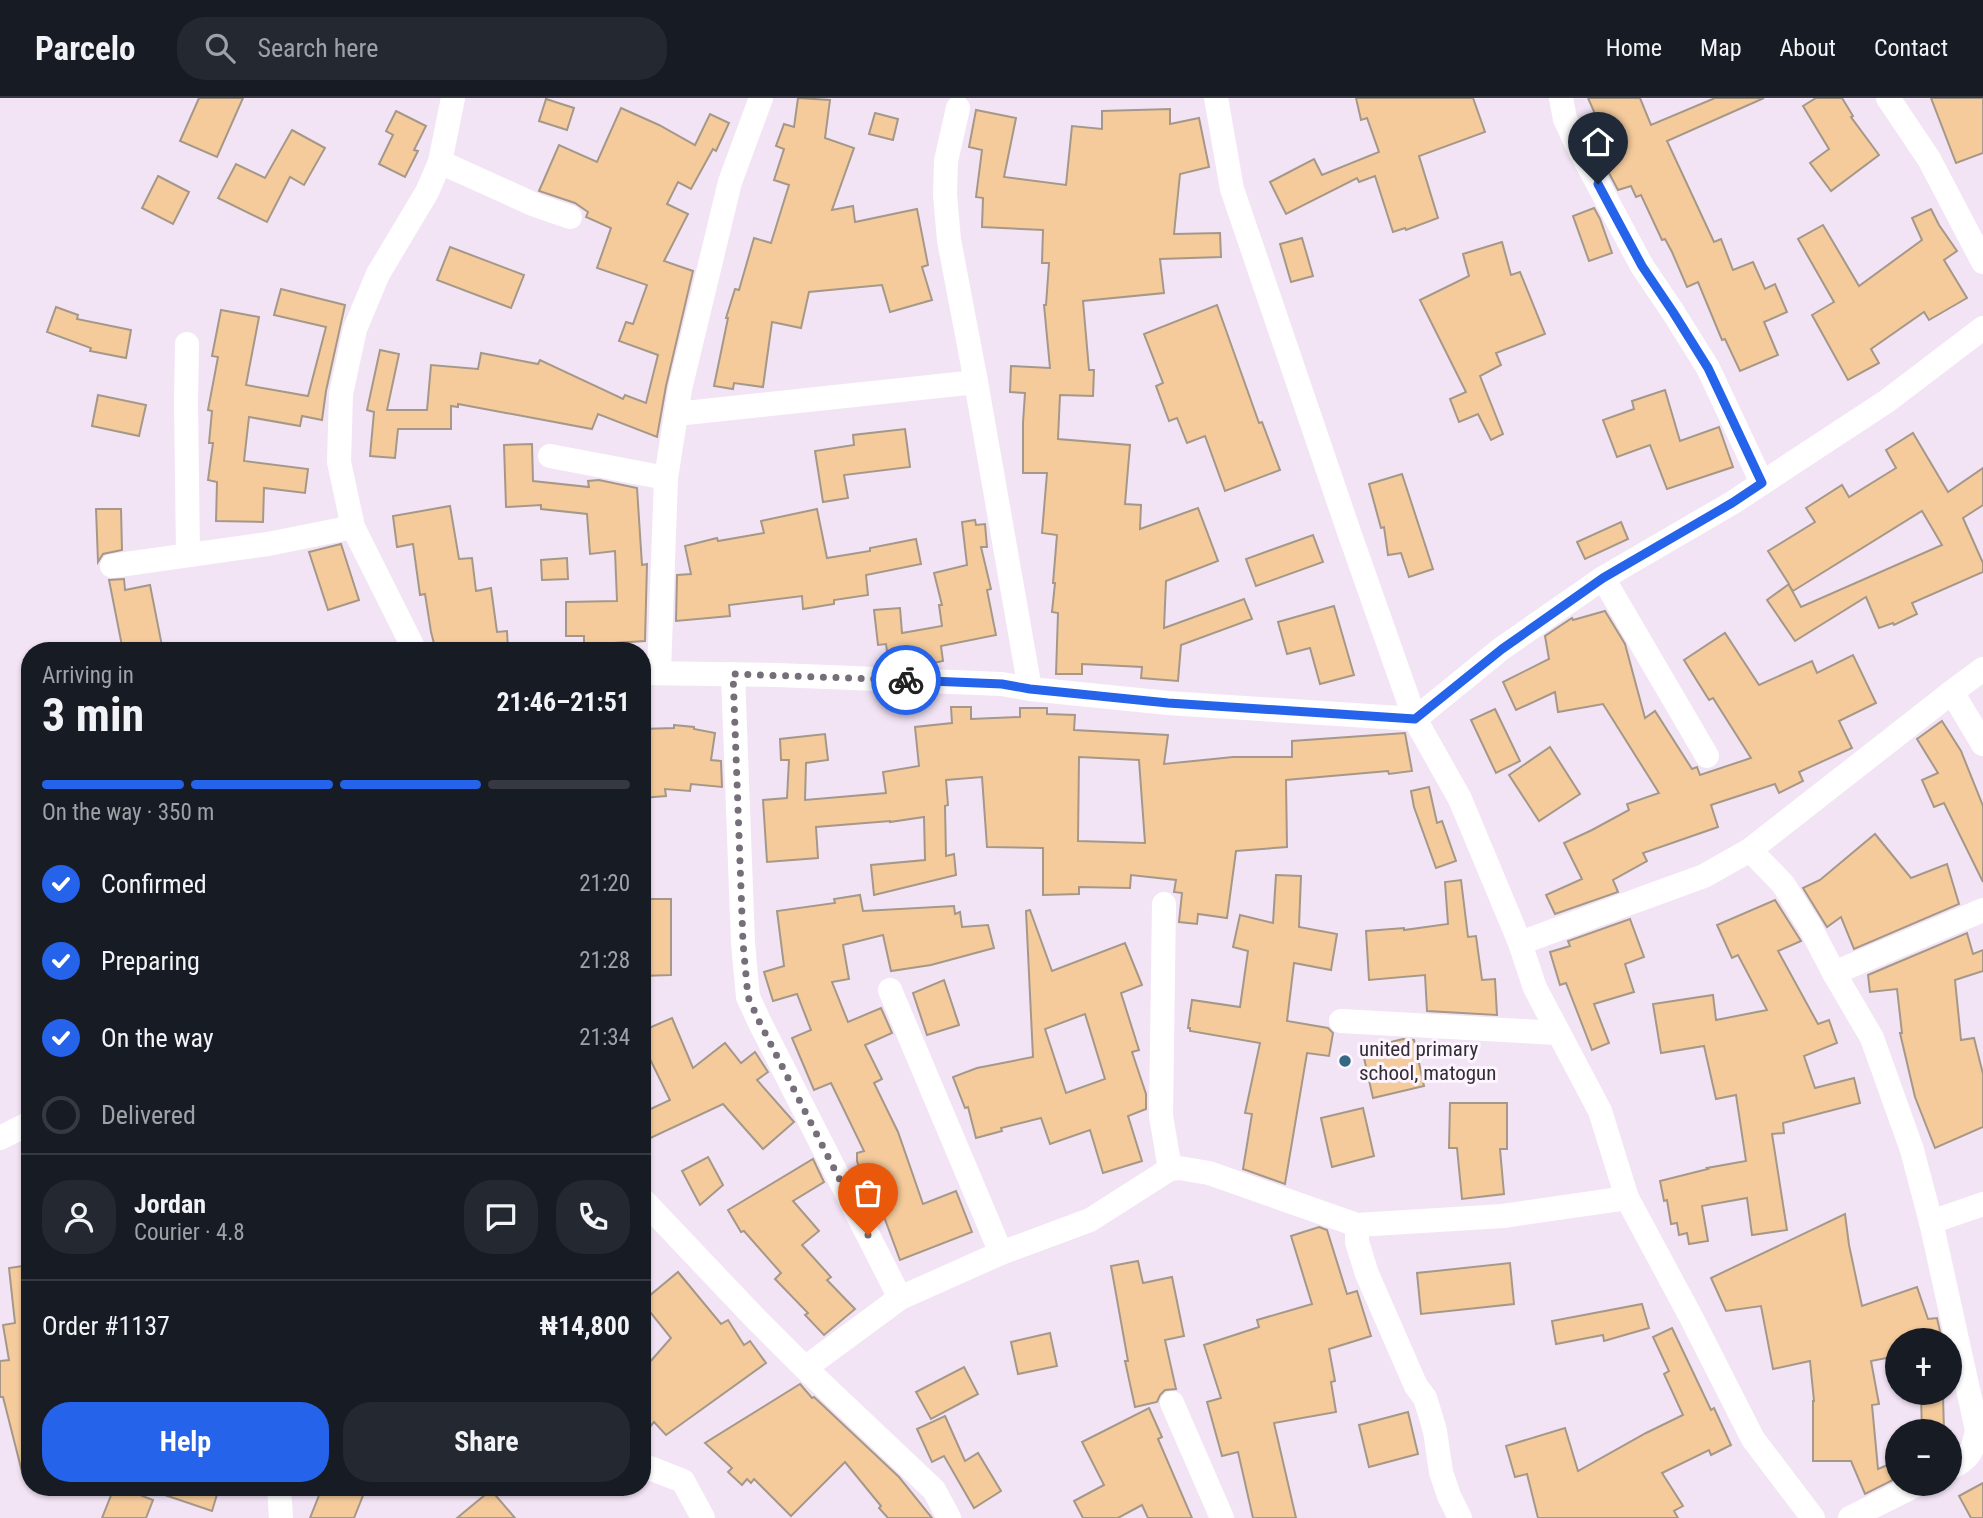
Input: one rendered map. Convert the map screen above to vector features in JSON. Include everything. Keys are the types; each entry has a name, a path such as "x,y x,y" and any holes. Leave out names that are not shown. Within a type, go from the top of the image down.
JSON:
{"street":[{"path":"410,642 353,527 340,462 341,394 355,329 379,274 427,192 440,162 453,98"},
{"path":"761,98 730,182 680,389 666,478 651,673 1002,684 1168,703 1415,719 1502,649 1603,578 1732,503 1887,401 1983,328"},
{"path":"1216,98 1232,189 1415,719 1460,799 1520,943 1535,988 1600,1111 1627,1198 1753,1439 1813,1518"},
{"path":"1561,98 1564,119 1576,142 1642,266 1708,368 1762,483"},
{"path":"1888,98 1929,159 1983,262"},
{"path":"958,108 946,161 945,195 950,240 1030,689"},
{"path":"440,162 535,205 570,217"},
{"path":"187,344 188,555"},
{"path":"676,414 976,382"},
{"path":"550,456 666,478"},
{"path":"111,566 268,544 353,527"},
{"path":"1603,578 1707,756"},
{"path":"1520,943 1704,876 1750,850 1983,669"},
{"path":"733,674 743,943 748,997 900,1298"},
{"path":"1952,692 1983,744"},
{"path":"1750,850 1783,884 1872,1038 1912,1150 1977,1430 1973,1450 1962,1460"},
{"path":"1164,904 1161,1116 1170,1169"},
{"path":"1834,973 1983,910"},
{"path":"890,990 1001,1253"},
{"path":"1341,1021 1558,1033"},
{"path":"0,1138 21,1128"},
{"path":"805,1368 900,1298 1001,1253 1090,1220 1170,1169 1209,1173 1357,1225 1503,1216 1627,1198"},
{"path":"1931,1223 1983,1204"},
{"path":"651,1208 805,1368 934,1490 949,1518"},
{"path":"1357,1225 1356,1241 1367,1274 1416,1386 1424,1398 1436,1431 1441,1472 1460,1518"},
{"path":"1172,1403 1222,1518"},
{"path":"651,1469 683,1481 703,1518"},
{"path":"280,1496 281,1518"},
{"path":"1850,1518 1894,1496"}],"building":[{"path":"199,98 243,98 217,157 180,141"},
{"path":"798,98 830,100 825,138 854,148 832,210 853,206 855,222 917,209 928,265 922,267 932,300 890,312 882,285 809,292 801,328 772,322 763,387 734,383 733,389 714,386 726,318 735,289 739,290 754,238 771,243 789,185 774,180 784,149 776,146 784,124 794,127"},
{"path":"1356,98 1473,98 1485,132 1419,156 1438,218 1393,232 1375,176 1359,182 1357,178 1286,214 1270,182 1314,159 1322,175 1379,152 1367,118 1361,120"},
{"path":"1588,98 1640,98 1651,125 1715,98 1764,98 1667,141 1714,242 1721,239 1733,270 1753,262 1765,289 1775,284 1787,312 1764,322 1778,355 1740,371 1725,339 1722,340 1698,282 1687,287 1672,252 1665,239 1662,240 1641,195 1636,197 1631,186 1618,190 1601,158 1598,148 1608,143"},
{"path":"1816,98 1842,98 1853,116 1851,117 1879,155 1831,191 1810,163 1829,149 1803,106"},
{"path":"1931,98 1983,98 1983,153 1956,163"},
{"path":"546,99 574,108 567,130 539,121"},
{"path":"621,108 695,145 710,114 729,123 716,151 713,149 691,189 678,182 667,204 688,214 664,261 693,271 657,437 598,414 592,429 458,404 458,407 451,406 451,429 398,429 395,458 370,456 374,412 367,410 380,350 399,354 387,410 427,410 431,365 478,369 481,353 538,364 540,360 623,399 625,395 646,403 658,355 619,341 626,322 633,324 647,285 597,268 611,228 586,217 588,212 575,203 539,191 559,145 597,162"},
{"path":"1170,109 1170,124 1199,118 1209,167 1180,174 1174,234 1220,233 1221,257 1160,259 1164,293 1083,301 1089,370 1094,370 1093,396 1060,395 1058,439 1130,445 1125,504 1141,505 1140,529 1198,508 1218,561 1166,581 1164,628 1244,599 1252,619 1181,645 1178,681 1141,678 1142,667 1082,664 1082,674 1056,674 1058,613 1052,612 1057,535 1042,533 1047,473 1023,473 1025,393 1010,392 1011,366 1050,368 1044,305 1049,263 1042,263 1043,230 982,227 983,198 976,197 982,150 969,147 976,110 1016,118 1004,177 1066,185 1072,126 1102,129 1102,111"},
{"path":"396,111 426,126 414,150 418,151 405,177 379,164 393,135 386,131"},
{"path":"875,113 898,119 893,140 869,134"},
{"path":"292,130 325,148 304,185 290,177 267,222 218,198 236,164 265,178"},
{"path":"158,176 189,192 173,224 142,208"},
{"path":"1594,208 1612,253 1589,261 1573,216"},
{"path":"1931,209 1957,251 1944,260 1967,298 1929,320 1924,312 1871,349 1879,363 1848,380 1812,315 1834,302 1798,239 1823,225 1859,286 1922,240 1912,218"},
{"path":"1302,238 1313,276 1291,282 1280,244"},
{"path":"1502,242 1511,275 1520,272 1545,334 1496,353 1501,365 1480,376 1503,434 1491,440 1478,414 1459,422 1450,399 1466,392 1420,300 1469,276 1463,254"},
{"path":"450,247 524,275 511,308 437,280"},
{"path":"281,289 345,305 322,420 302,416 300,426 249,417 244,461 308,469 305,493 264,488 263,522 216,521 217,482 208,480 213,443 209,443 212,411 208,410 218,357 212,356 221,310 259,317 246,385 308,396 326,327 274,315"},
{"path":"1217,305 1259,423 1262,422 1280,470 1225,491 1205,436 1187,443 1177,418 1169,421 1156,386 1163,383 1144,334"},
{"path":"56,307 78,315 77,319 131,330 126,358 90,351 91,348 47,332"},
{"path":"1665,390 1680,441 1719,427 1733,467 1667,489 1650,445 1617,457 1603,420 1634,409 1632,401"},
{"path":"98,395 146,405 139,436 92,426"},
{"path":"905,429 910,467 844,475 848,498 823,502 815,451 854,445 853,435"},
{"path":"1913,433 1948,492 1983,468 1983,505 1963,518 1983,563 1983,572 1912,603 1917,614 1894,625 1893,623 1879,628 1866,597 1795,641 1767,600 1789,584 1768,551 1815,522 1806,508 1842,485 1849,497 1896,468 1886,450","holes":["1922,511 1942,545 1801,607 1789,585 1793,591"]},
{"path":"532,444 533,481 589,487 588,481 599,480 637,488 642,565 647,564 645,641 584,642 584,636 566,636 566,602 617,601 615,551 590,554 587,514 541,509 541,505 506,507 504,445"},
{"path":"1402,474 1433,569 1409,577 1401,553 1388,555 1384,527 1381,528 1369,484"},
{"path":"450,506 459,559 472,558 476,591 491,588 497,632 507,631 508,642 434,642 425,594 420,595 413,544 397,547 393,516"},
{"path":"96,509 121,509 122,550 103,554 98,562"},
{"path":"817,509 827,558 870,551 870,548 916,539 921,564 866,575 868,595 834,600 834,604 803,609 802,596 729,605 730,616 676,621 677,575 691,574 685,546 717,538 718,541 764,533 761,521"},
{"path":"975,520 976,525 985,524 987,547 981,547 991,589 987,590 996,635 941,646 943,661 919,666 889,665 886,644 878,645 874,610 900,608 902,633 942,626 939,605 942,605 934,573 967,565 962,522"},
{"path":"1621,522 1628,539 1585,559 1577,542"},
{"path":"1313,535 1323,562 1256,586 1246,559"},
{"path":"341,544 359,600 328,610 309,552"},
{"path":"567,558 568,579 542,580 541,560"},
{"path":"124,579 125,590 150,585 161,642 121,642 109,580"},
{"path":"1334,606 1354,675 1320,684 1310,648 1287,654 1278,622"},
{"path":"1605,611 1625,644 1645,718 1655,711 1692,769 1697,767 1700,775 1751,758 1713,698 1709,700 1684,660 1725,633 1759,685 1812,661 1817,673 1853,655 1876,703 1839,721 1852,748 1799,772 1803,781 1779,793 1775,784 1711,805 1718,827 1643,853 1647,861 1613,880 1618,892 1555,914 1546,895 1582,879 1564,843 1629,810 1627,804 1659,793 1603,704 1558,712 1555,692 1516,710 1503,682 1549,659 1545,636 1572,618 1573,620"},
{"path":"951,707 971,707 971,719 1020,717 1020,708 1047,708 1047,714 1075,715 1074,730 1168,735 1164,764 1233,757 1292,757 1292,741 1405,733 1412,771 1286,780 1287,847 1236,851 1227,918 1198,914 1197,924 1179,922 1182,893 1174,892 1176,880 1131,875 1130,888 1079,887 1079,894 1043,895 1043,848 987,847 982,777 946,780 946,856 954,854 956,875 874,895 871,865 925,860 924,817 816,827 818,858 767,862 763,800 787,798 789,760 781,760 780,739 825,734 828,760 806,763 805,800 886,793 883,772 919,766 915,727 952,723","holes":["1079,757 1139,760 1145,843 1078,841"]},
{"path":"1495,709 1520,761 1496,773 1471,720"},
{"path":"1942,721 1961,751 1983,806 1983,882 1944,803 1934,807 1922,780 1938,773 1917,739"},
{"path":"674,725 694,727 715,733 711,760 721,761 722,787 691,784 690,791 665,789 666,796 651,797 651,729 674,728"},
{"path":"1550,747 1580,794 1539,821 1509,775"},
{"path":"1429,787 1437,823 1442,821 1456,861 1436,868 1411,791"},
{"path":"1875,834 1911,878 1947,864 1959,904 1854,949 1841,917 1827,927 1803,888 1820,880"},
{"path":"1276,875 1301,876 1299,927 1337,934 1331,970 1294,963 1287,1021 1328,1028 1333,1033 1329,1056 1307,1053 1285,1184 1243,1169 1252,1114 1245,1113 1260,1043 1190,1031 1188,1028 1192,1000 1240,1007 1248,951 1233,947 1240,915 1273,923"},
{"path":"1461,880 1468,937 1476,936 1482,980 1495,979 1497,1015 1427,1011 1425,975 1369,980 1366,931 1404,930 1448,924 1445,882"},
{"path":"860,895 863,911 954,906 955,914 960,912 962,927 988,925 994,948 931,965 891,971 883,935 843,945 849,979 832,982 848,1022 881,1008 892,1033 865,1045 882,1079 874,1083 898,1132 923,1204 956,1191 972,1232 900,1260 883,1214 876,1216 857,1161 857,1153 864,1151 831,1083 814,1090 792,1038 811,1030 797,994 773,1001 764,972 784,966 777,911 835,903 834,899"},
{"path":"651,899 671,899 671,975 651,976"},
{"path":"1775,900 1801,941 1778,951 1818,1024 1829,1020 1837,1043 1804,1056 1815,1088 1854,1078 1860,1103 1783,1123 1784,1133 1772,1134 1787,1230 1752,1235 1747,1198 1702,1206 1708,1241 1689,1244 1687,1233 1679,1235 1677,1223 1671,1224 1660,1181 1746,1161 1736,1095 1716,1099 1704,1046 1661,1053 1653,1004 1713,995 1716,1020 1767,1010 1738,955 1732,958 1717,925"},
{"path":"1030,910 1052,971 1125,943 1142,985 1121,993 1139,1050 1132,1052 1146,1094 1146,1109 1128,1116 1142,1161 1103,1173 1090,1130 1050,1144 1041,1118 1001,1128 1002,1131 976,1138 968,1107 965,1108 953,1077 977,1068 1033,1057 1026,911","holes":["1085,1014 1105,1079 1066,1093 1045,1029"]},
{"path":"1630,919 1644,957 1625,964 1634,992 1594,1004 1609,1043 1592,1050 1566,983 1560,985 1550,952 1570,946 1568,941"},
{"path":"1967,933 1973,954 1983,950 1983,971 1955,980 1961,1040 1974,1038 1983,1074 1983,1127 1935,1148 1915,1097 1900,1033 1897,989 1870,992 1868,975"},
{"path":"944,980 959,1025 927,1035 913,993"},
{"path":"672,1018 693,1068 725,1043 741,1063 755,1052 768,1072 757,1080 794,1122 763,1149 723,1104 651,1138 651,1109 670,1100 651,1061 651,1027"},
{"path":"1403,1039 1414,1040 1424,1086 1373,1098 1362,1049"},
{"path":"1450,1103 1507,1103 1507,1149 1500,1149 1504,1194 1462,1199 1457,1148 1449,1148"},
{"path":"1363,1108 1374,1156 1332,1167 1321,1118"},
{"path":"708,1157 723,1185 700,1205 682,1171"},
{"path":"813,1159 824,1182 793,1201 819,1231 802,1245 831,1277 827,1280 855,1309 824,1335 805,1315 808,1313 775,1279 781,1273 744,1231 741,1232 728,1210"},
{"path":"1845,1214 1862,1306 1917,1287 1928,1319 1937,1318 1939,1328 1885,1328 1885,1358 1871,1361 1879,1404 1872,1405 1878,1469 1885,1466 1885,1484 1865,1494 1851,1461 1813,1461 1814,1401 1810,1361 1773,1369 1761,1306 1726,1311 1711,1278"},
{"path":"1319,1227 1327,1230 1347,1294 1357,1291 1371,1336 1329,1349 1335,1381 1331,1382 1336,1412 1274,1423 1296,1518 1253,1518 1238,1452 1222,1456 1207,1402 1221,1398 1204,1345 1259,1327 1257,1320 1312,1304 1291,1236"},
{"path":"1138,1261 1143,1283 1172,1277 1184,1336 1165,1340 1176,1389 1165,1390 1157,1402 1135,1407 1125,1361 1128,1361 1111,1266"},
{"path":"1510,1263 1514,1304 1421,1314 1417,1273"},
{"path":"21,1266 21,1468 3,1397 0,1397 0,1361 9,1360 3,1325 15,1323 9,1268"},
{"path":"678,1272 721,1324 728,1320 744,1345 750,1341 766,1363 666,1435 654,1422 651,1426 651,1361 671,1338 651,1313 651,1294"},
{"path":"1642,1304 1649,1328 1604,1341 1603,1335 1556,1344 1552,1321"},
{"path":"1672,1328 1731,1445 1711,1455 1709,1450 1662,1473 1683,1506 1674,1511 1678,1518 1538,1518 1527,1474 1515,1477 1506,1446 1565,1428 1578,1471 1683,1415 1664,1374 1669,1371 1653,1337"},
{"path":"1050,1333 1057,1366 1018,1374 1011,1342"},
{"path":"964,1367 978,1394 931,1419 916,1392"},
{"path":"800,1384 899,1477 932,1518 888,1518 845,1462 791,1516 754,1479 751,1483 747,1479 742,1485 728,1472 732,1468 705,1443"},
{"path":"1921,1405 1943,1405 1944,1419 1922,1419"},
{"path":"1149,1408 1162,1437 1158,1439 1192,1518 1148,1518 1142,1505 1118,1518 1083,1518 1074,1501 1104,1485 1082,1442"},
{"path":"1408,1412 1418,1454 1369,1467 1359,1425"},
{"path":"945,1416 965,1461 978,1453 1001,1491 974,1508 944,1456 932,1462 917,1429"},
{"path":"1983,1483 1983,1518 1971,1518 1959,1496"},
{"path":"111,1496 143,1496 153,1500 146,1518 102,1518"},
{"path":"168,1496 217,1496 212,1511"},
{"path":"319,1496 363,1496 354,1518 310,1518"},
{"path":"484,1496 496,1496 515,1518 457,1518"}],"way so far":[{"path":"868,1235 748,997 743,943 733,674 906,680"}],"place":[{"name":"united primary school, matogun","path":"1345,1061"}],"route":[{"path":"906,680 1002,684 1168,703 1415,719 1502,649 1603,578 1762,483 1708,368 1642,266 1598,184"}]}
